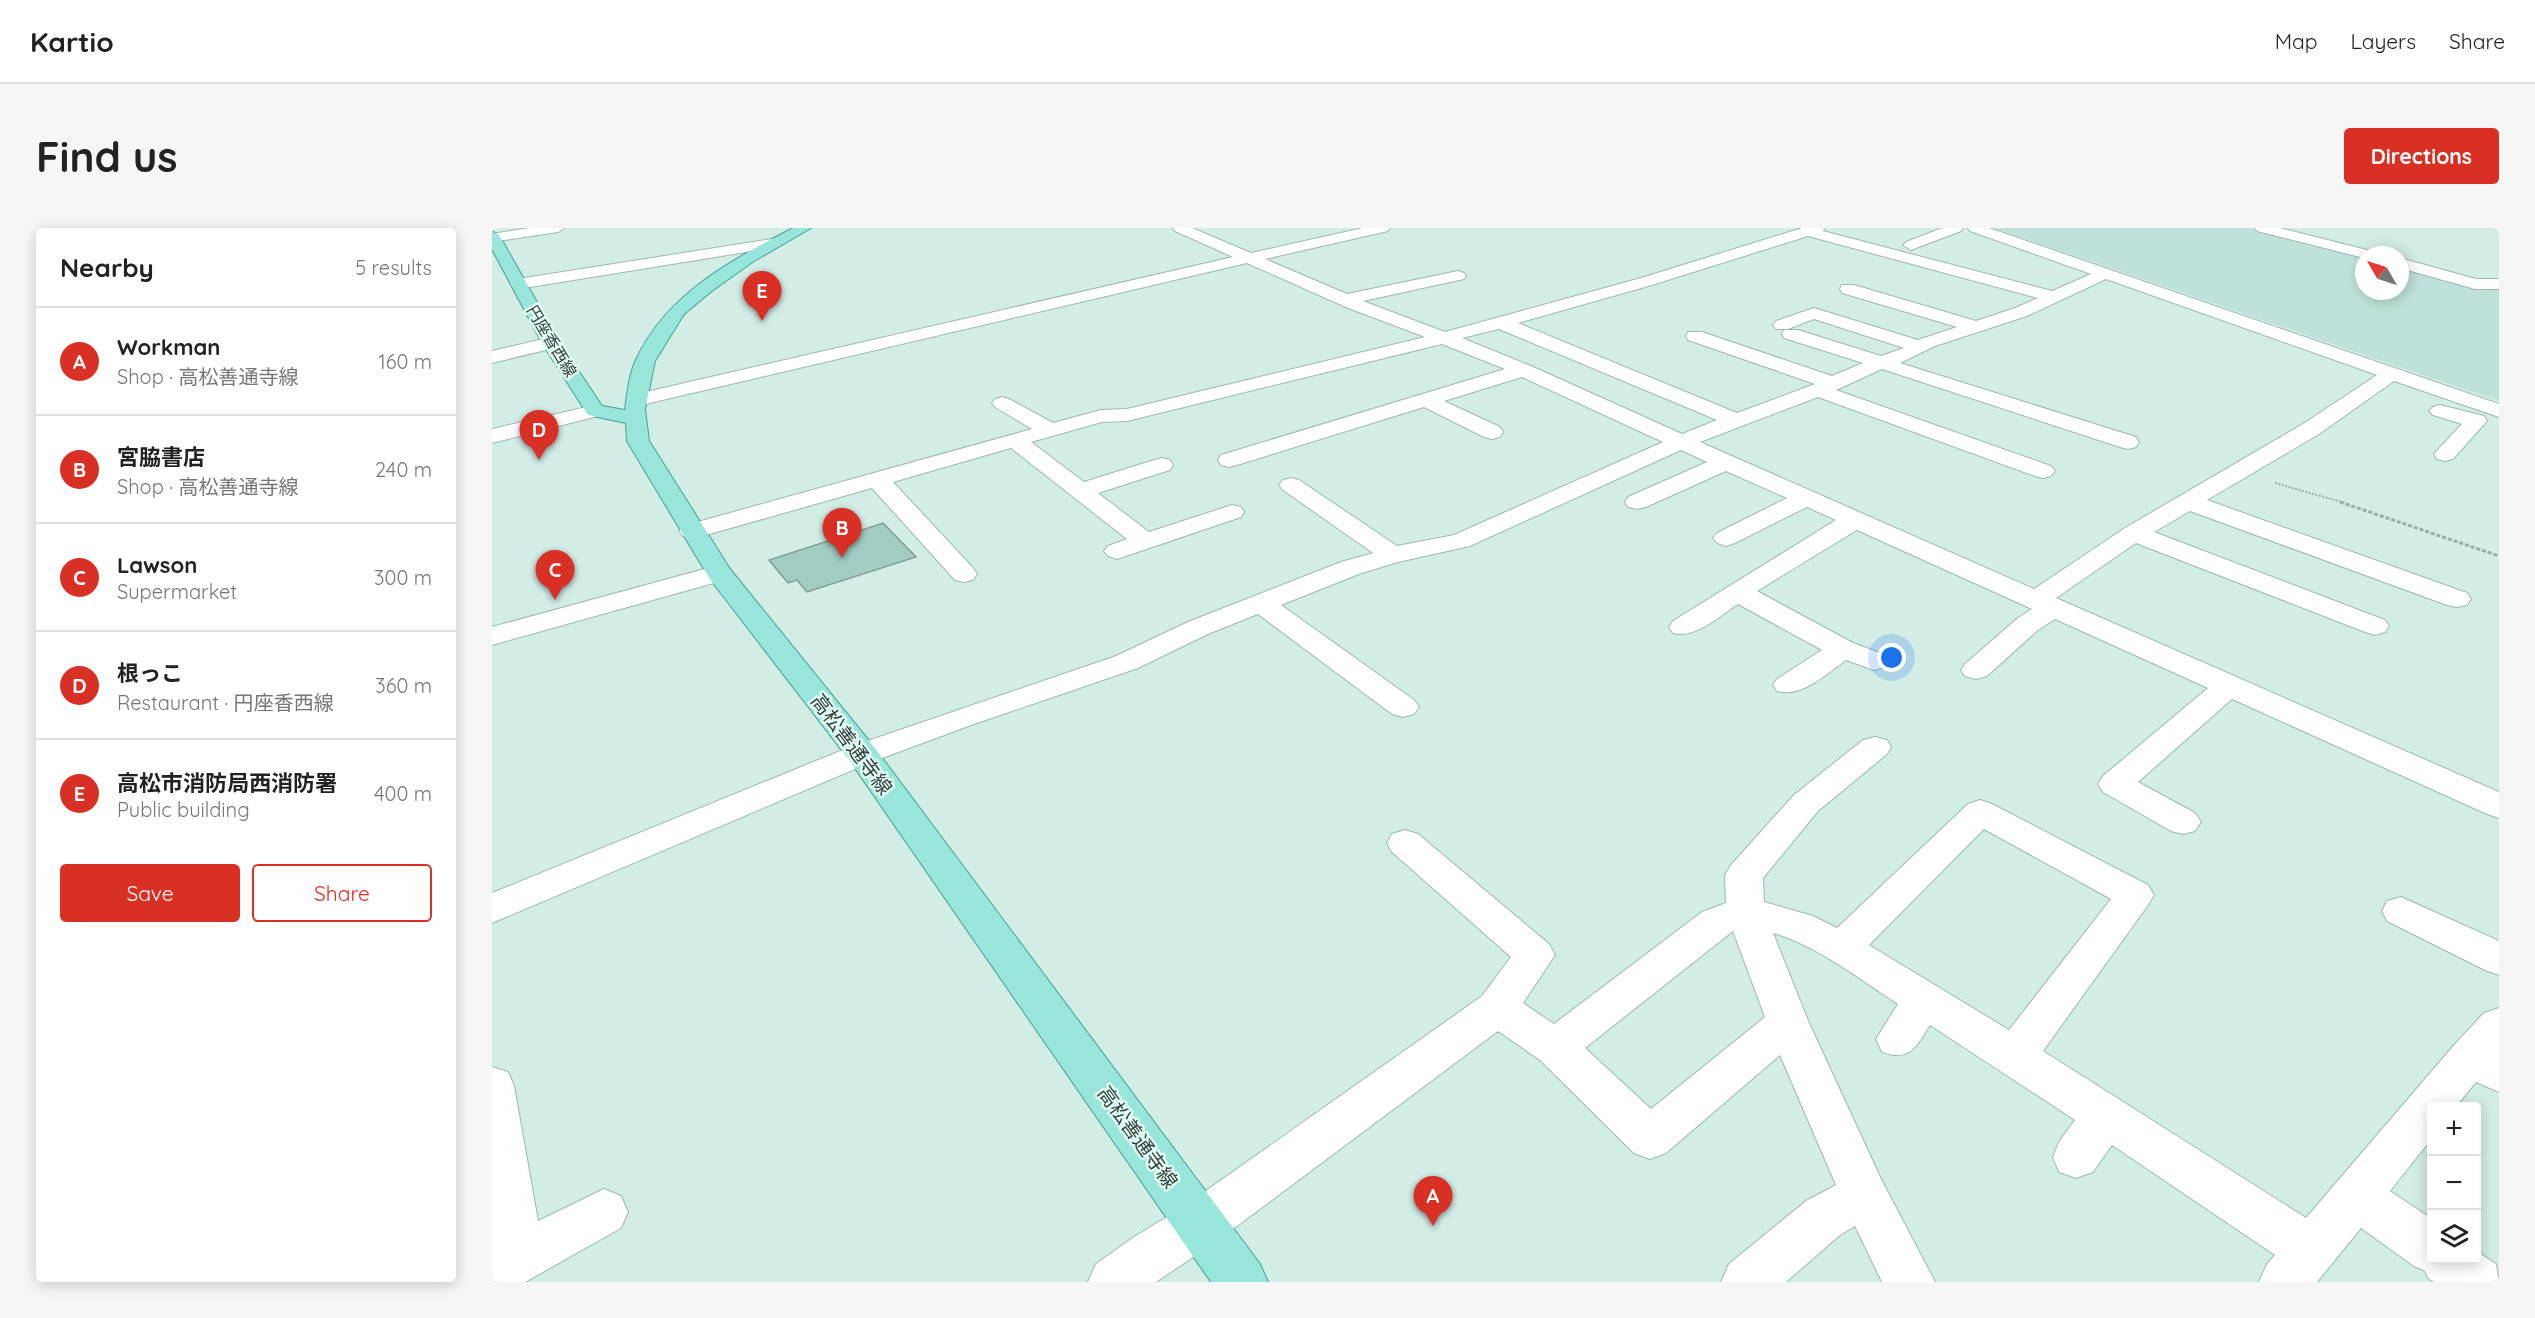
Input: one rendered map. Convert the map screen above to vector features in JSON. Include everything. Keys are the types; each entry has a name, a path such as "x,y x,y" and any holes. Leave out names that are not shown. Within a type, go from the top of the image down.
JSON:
{"main road":[{"name":"高松善通寺線","path":"804,228 772,244 707,286 678,310 645,361 636,409 638,441 719,573 862,754 1242,1282"},
{"name":"円座香西線","path":"494,239 512,283 595,411"},
{"path":"595,411 636,409"}],"street":[{"path":"494,239 558,228"},
{"path":"1180,228 1345,300 1524,370 1680,442 2499,806"},
{"path":"636,409 1246,258 1383,228"},
{"path":"1911,245 1956,228"},
{"path":"1975,228 2499,411"},
{"path":"2262,228 2355,251"},
{"path":"692,531 1101,416 1126,416 1447,338 1812,230 2054,297"},
{"path":"512,283 772,244"},
{"path":"2409,266 2475,284 2499,284"},
{"path":"492,909 862,754 963,717 1127,662 1198,627 1350,568 1393,555 1461,541 1680,442 1825,387 1920,347 2021,312 2106,273"},
{"path":"1345,300 1458,276"},
{"path":"1848,289 1978,327"},
{"path":"1920,347 1814,314 1787,330 1880,363 2128,442"},
{"path":"1501,323 1737,421"},
{"path":"1695,336 2043,471"},
{"path":"492,357 551,343"},
{"path":"1229,460 1524,370"},
{"path":"1976,670 2028,624 2046,603 2134,533 2242,472 2311,429 2377,394 2391,374"},
{"path":"1426,400 1492,432"},
{"path":"1084,401 1101,416"},
{"path":"1002,403 1050,430"},
{"path":"2421,406 2476,421 2445,454"},
{"path":"492,436 595,411"},
{"path":"1014,440 1052,458 1080,491 1145,541"},
{"path":"1637,501 1725,462"},
{"path":"1080,491 1162,465"},
{"path":"876,478 964,573"},
{"path":"1291,485 1393,555"},
{"path":"1726,538 1806,498"},
{"path":"2189,502 2457,599"},
{"path":"1117,551 1232,512"},
{"path":"1683,627 1787,560 1856,520"},
{"path":"2134,533 2376,626"},
{"path":"492,636 719,573"},
{"path":"1739,593 1843,649 1874,661"},
{"path":"1262,604 1403,707"},
{"path":"1788,685 1843,649"},
{"path":"2183,822 2115,784 2229,686"},
{"path":"1875,747 1806,803 1744,875 1745,911 1788,1023 1863,1195 1909,1282"},
{"path":"1841,948 1980,812 2135,895 2015,1056"},
{"path":"1114,1282 1152,1254 1200,1224 1497,1008 1535,955 1405,843"},
{"path":"1555,1047 1716,922 1745,911 1799,926 1841,948 2106,1115 2298,1266 2356,1196 2489,1052"},
{"path":"2401,911 2499,959"},
{"path":"1897,1039 1923,1001"},
{"path":"1497,1008 1555,1047 1650,1138 1788,1023"},
{"path":"492,1086 506,1266 604,1212"},
{"path":"2076,1157 2106,1115"},
{"path":"1747,1282 1823,1218 1863,1195"},
{"path":"2356,1196 2427,1246"},
{"path":"2451,1264 2478,1282"}],"path":[{"path":"2242,472 2378,513 2499,556"}],"shaded area":[{"path":"1994,228 2252,228 2355,254 2355,300 2409,300 2409,268 2499,287 2499,401"}],"building":[{"path":"883,523 916,557 807,592 797,580 788,583 769,560"}],"place":[{"name":"高松市消防局西消防署","path":"762,321"},
{"name":"根っこ","path":"539,460"},
{"name":"宮脇書店","path":"842,558"},
{"name":"Lawson","path":"555,600"},
{"name":"Workman","path":"1433,1226"}]}
